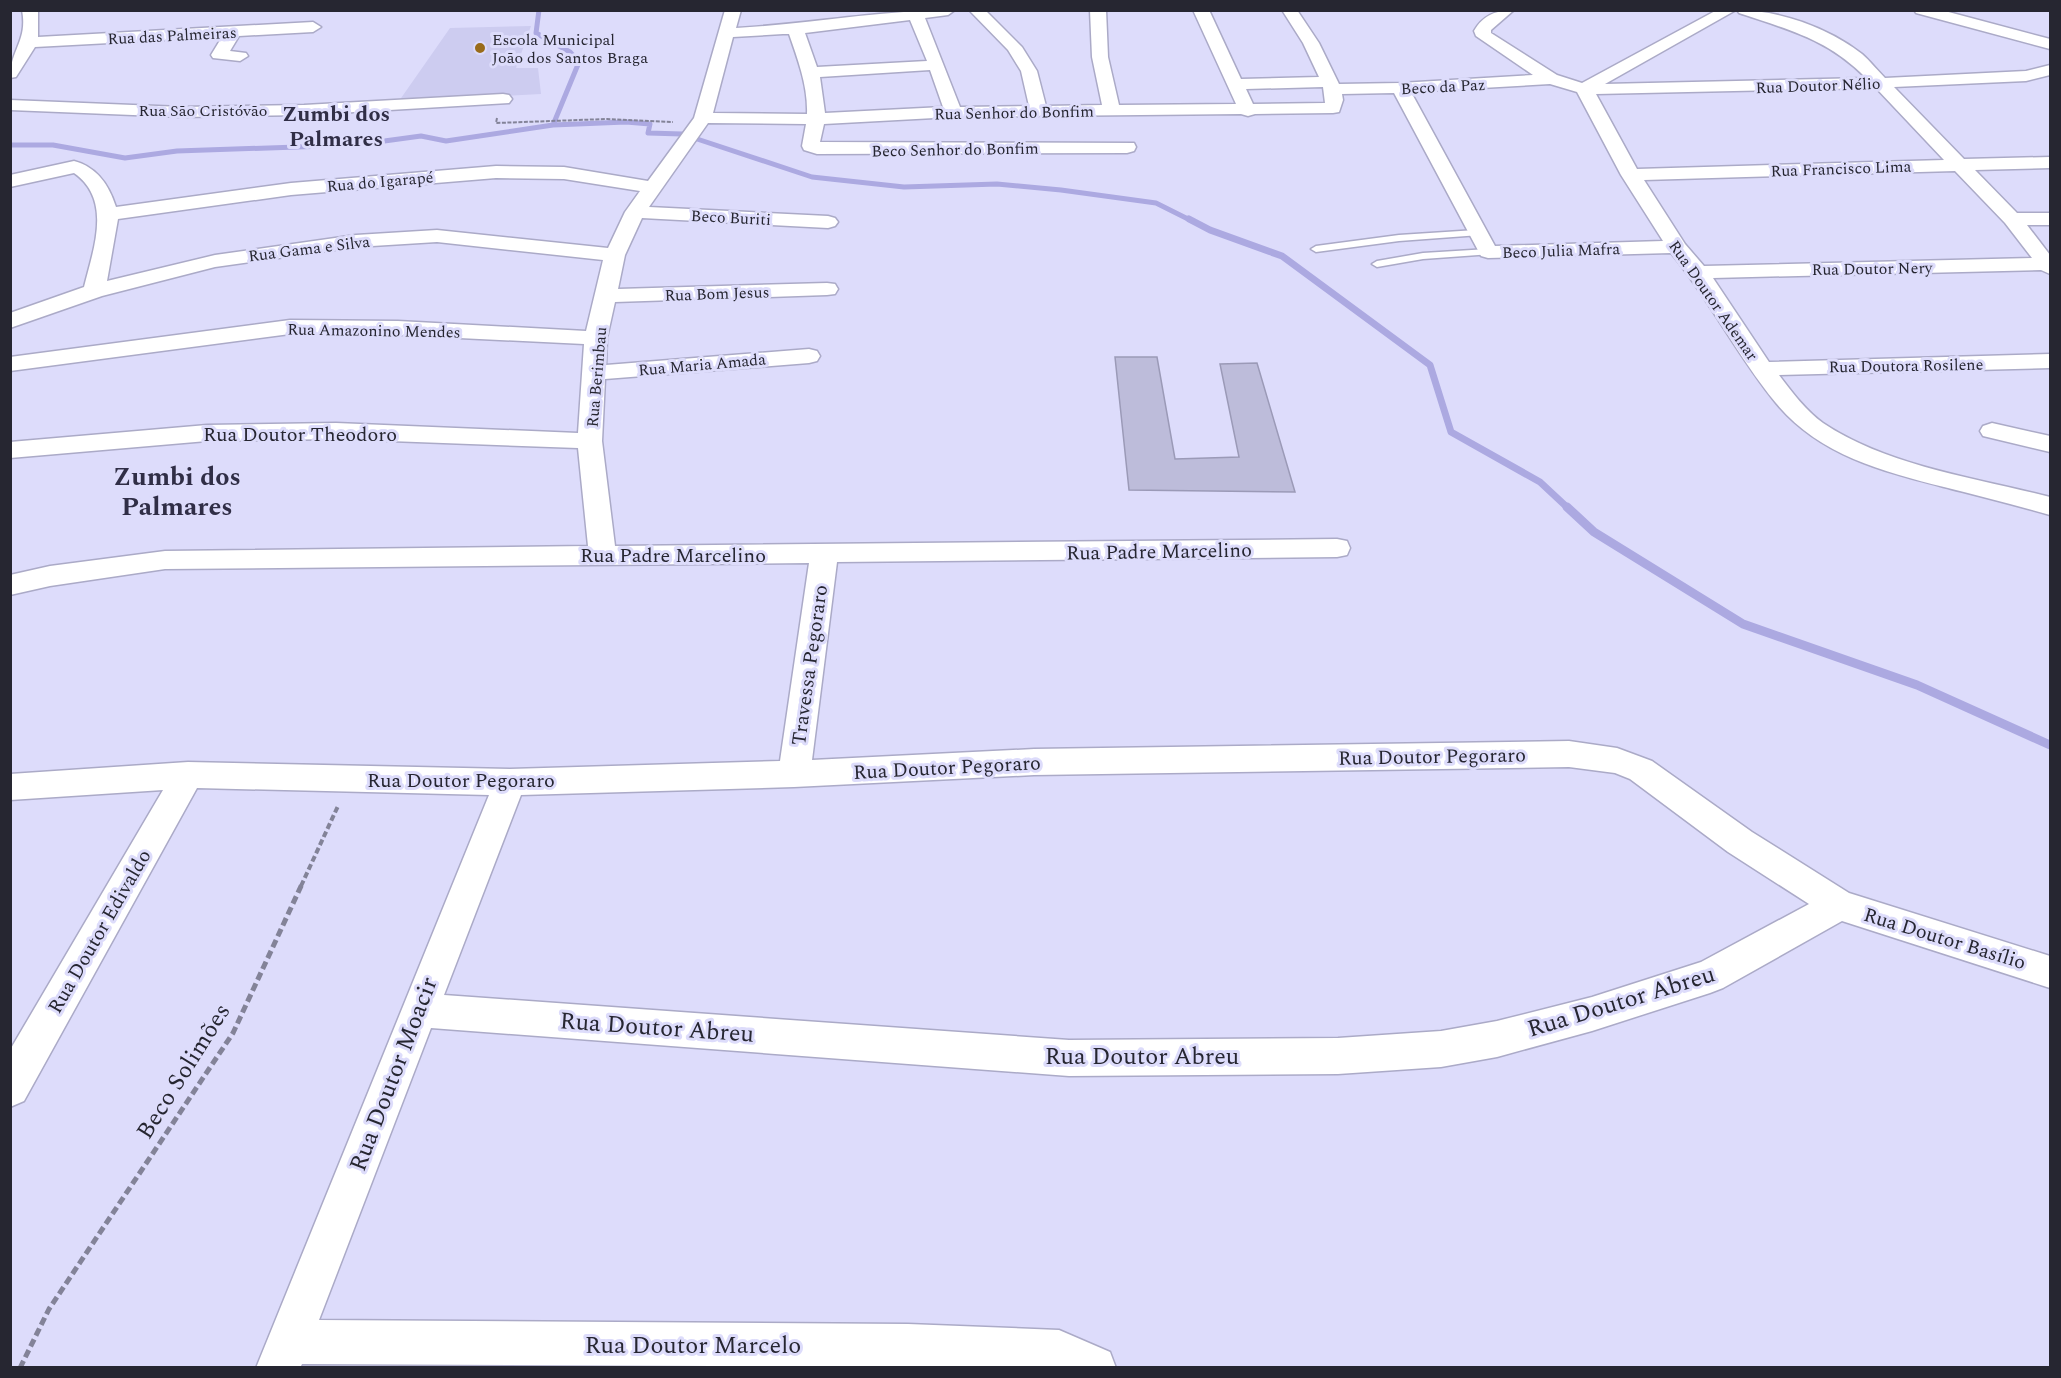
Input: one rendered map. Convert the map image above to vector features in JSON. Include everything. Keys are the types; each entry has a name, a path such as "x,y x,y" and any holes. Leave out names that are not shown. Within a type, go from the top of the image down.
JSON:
{"street":[{"path":"10,73 31,42 30,10"},
{"path":"700,122 733,10"},
{"path":"728,33 796,30 948,10"},
{"path":"976,10 1014,47 1029,71 1039,112"},
{"path":"1098,10 1100,57 1112,111"},
{"path":"1201,10 1238,84 1248,111"},
{"path":"1289,10 1305,31 1332,86"},
{"path":"1507,10 1484,27 1482,31 1484,36 1551,80"},
{"path":"1584,89 1729,10"},
{"path":"1744,10 1822,36 1856,58 1956,164 2012,219 2049,266"},
{"path":"1921,10 2050,44"},
{"path":"916,15 937,65 953,112"},
{"name":"Rua das Palmeiras","path":"31,42 313,27"},
{"path":"796,30 811,72 817,120"},
{"path":"234,31 219,55 240,56"},
{"path":"811,72 937,65"},
{"name":"Rua Doutor Nélio","path":"1551,80 1584,89 1638,90 2026,76 2050,70"},
{"name":"Beco da Paz","path":"1238,84 1400,88 1551,80"},
{"name":"Rua Senhor do Bonfim","path":"700,122 817,120 953,112 1326,110 1335,106 1332,86"},
{"name":"Beco Julia Mafra","path":"1400,88 1488,252 1677,247"},
{"name":"Rua Doutor Ademar","path":"1584,89 1631,175 1677,247 1698,272 1762,369 1785,399 1813,427 1850,448 1891,465 2050,506"},
{"name":"Rua São Cristóvão","path":"10,105 182,112 304,110 502,99"},
{"name":"Beco Senhor do Bonfim","path":"817,120 809,142 811,146 823,150 1127,147"},
{"name":"Rua Berimbau","path":"602,555 590,441 596,338 615,255 635,212 700,122"},
{"name":"Rua Francisco Lima","path":"1631,175 2050,162"},
{"path":"10,181 65,168 82,169 94,180 109,214 94,291"},
{"name":"Rua do Igarapé","path":"109,214 291,189 496,172 564,173 652,187"},
{"name":"Beco Buriti","path":"635,212 828,222"},
{"path":"2012,219 2050,219"},
{"name":"Rua Gama e Silva","path":"10,321 94,291 215,261 356,241 437,237 615,255"},
{"name":"Rua Doutor Nery","path":"1698,272 2049,266"},
{"name":"Rua Bom Jesus","path":"607,296 827,289"},
{"name":"Rua Amazonino Mendes","path":"10,364 290,327 398,328 596,338"},
{"name":"Rua Maria Amada","path":"595,373 809,356"},
{"name":"Rua Doutora Rosilene","path":"1762,369 2050,361"},
{"path":"1992,431 2050,444"},
{"name":"Rua Doutor Theodoro","path":"10,450 207,433 313,432 590,441"},
{"name":"Rua Padre Marcelino","path":"10,585 50,576 165,560 1337,548"},
{"name":"Travessa Pegoraro","path":"794,774 824,555"},
{"name":"Rua Doutor Pegoraro","path":"10,786 188,775 510,782 794,774 1034,762 1569,754 1617,760 1641,770 1740,842 1839,905"},
{"name":"Rua Doutor Edivaldo","path":"10,1088 188,775"},
{"name":"Rua Doutor Moacir","path":"284,1355 418,1010 510,782"},
{"name":"Rua Doutor Basílio","path":"1839,905 2050,972"},
{"name":"Rua Doutor Abreu","path":"418,1010 1069,1058 1338,1056 1441,1049 1497,1039 1592,1014 1710,976 1839,905"},
{"name":"Rua Doutor Marcelo","path":"284,1355 908,1346 1059,1352 1094,1368"}],"lane":[{"path":"1316,249 1399,238 1476,233"},
{"path":"1377,264 1423,256 1488,252"}],"path":[{"path":"542,121 607,119 700,122"},
{"name":"Beco Solimões","path":"20,1368 48,1309 233,1033 350,780"}],"shaded area":[{"name":"Escola Municipal João dos Santos Braga","path":"531,26 516,68 538,68 541,94 399,101 450,28"}],"building":[{"path":"1115,357 1157,357 1175,459 1239,457 1220,364 1257,363 1295,492 1129,490"}],"waterway":[{"path":"539,10 536,33 570,52 579,62 553,125"},
{"path":"553,125 626,122 650,124 648,133 682,134 812,177 904,187 997,184 1061,190 1156,203 1192,221"},
{"path":"10,145 53,145 125,158 177,151 355,145 421,136 446,141 553,125"},
{"path":"1189,219 1210,230 1282,256 1430,365 1451,432 1540,482 1569,509"},
{"path":"1567,507 1594,532 1743,624 1917,685 2050,745"}],"place":[{"name":"Escola Municipal João dos Santos Braga","path":"480,48"}],"district":[{"name":"Zumbi dos Palmares","path":"336,126"},
{"name":"Zumbi dos Palmares","path":"177,491"}]}
